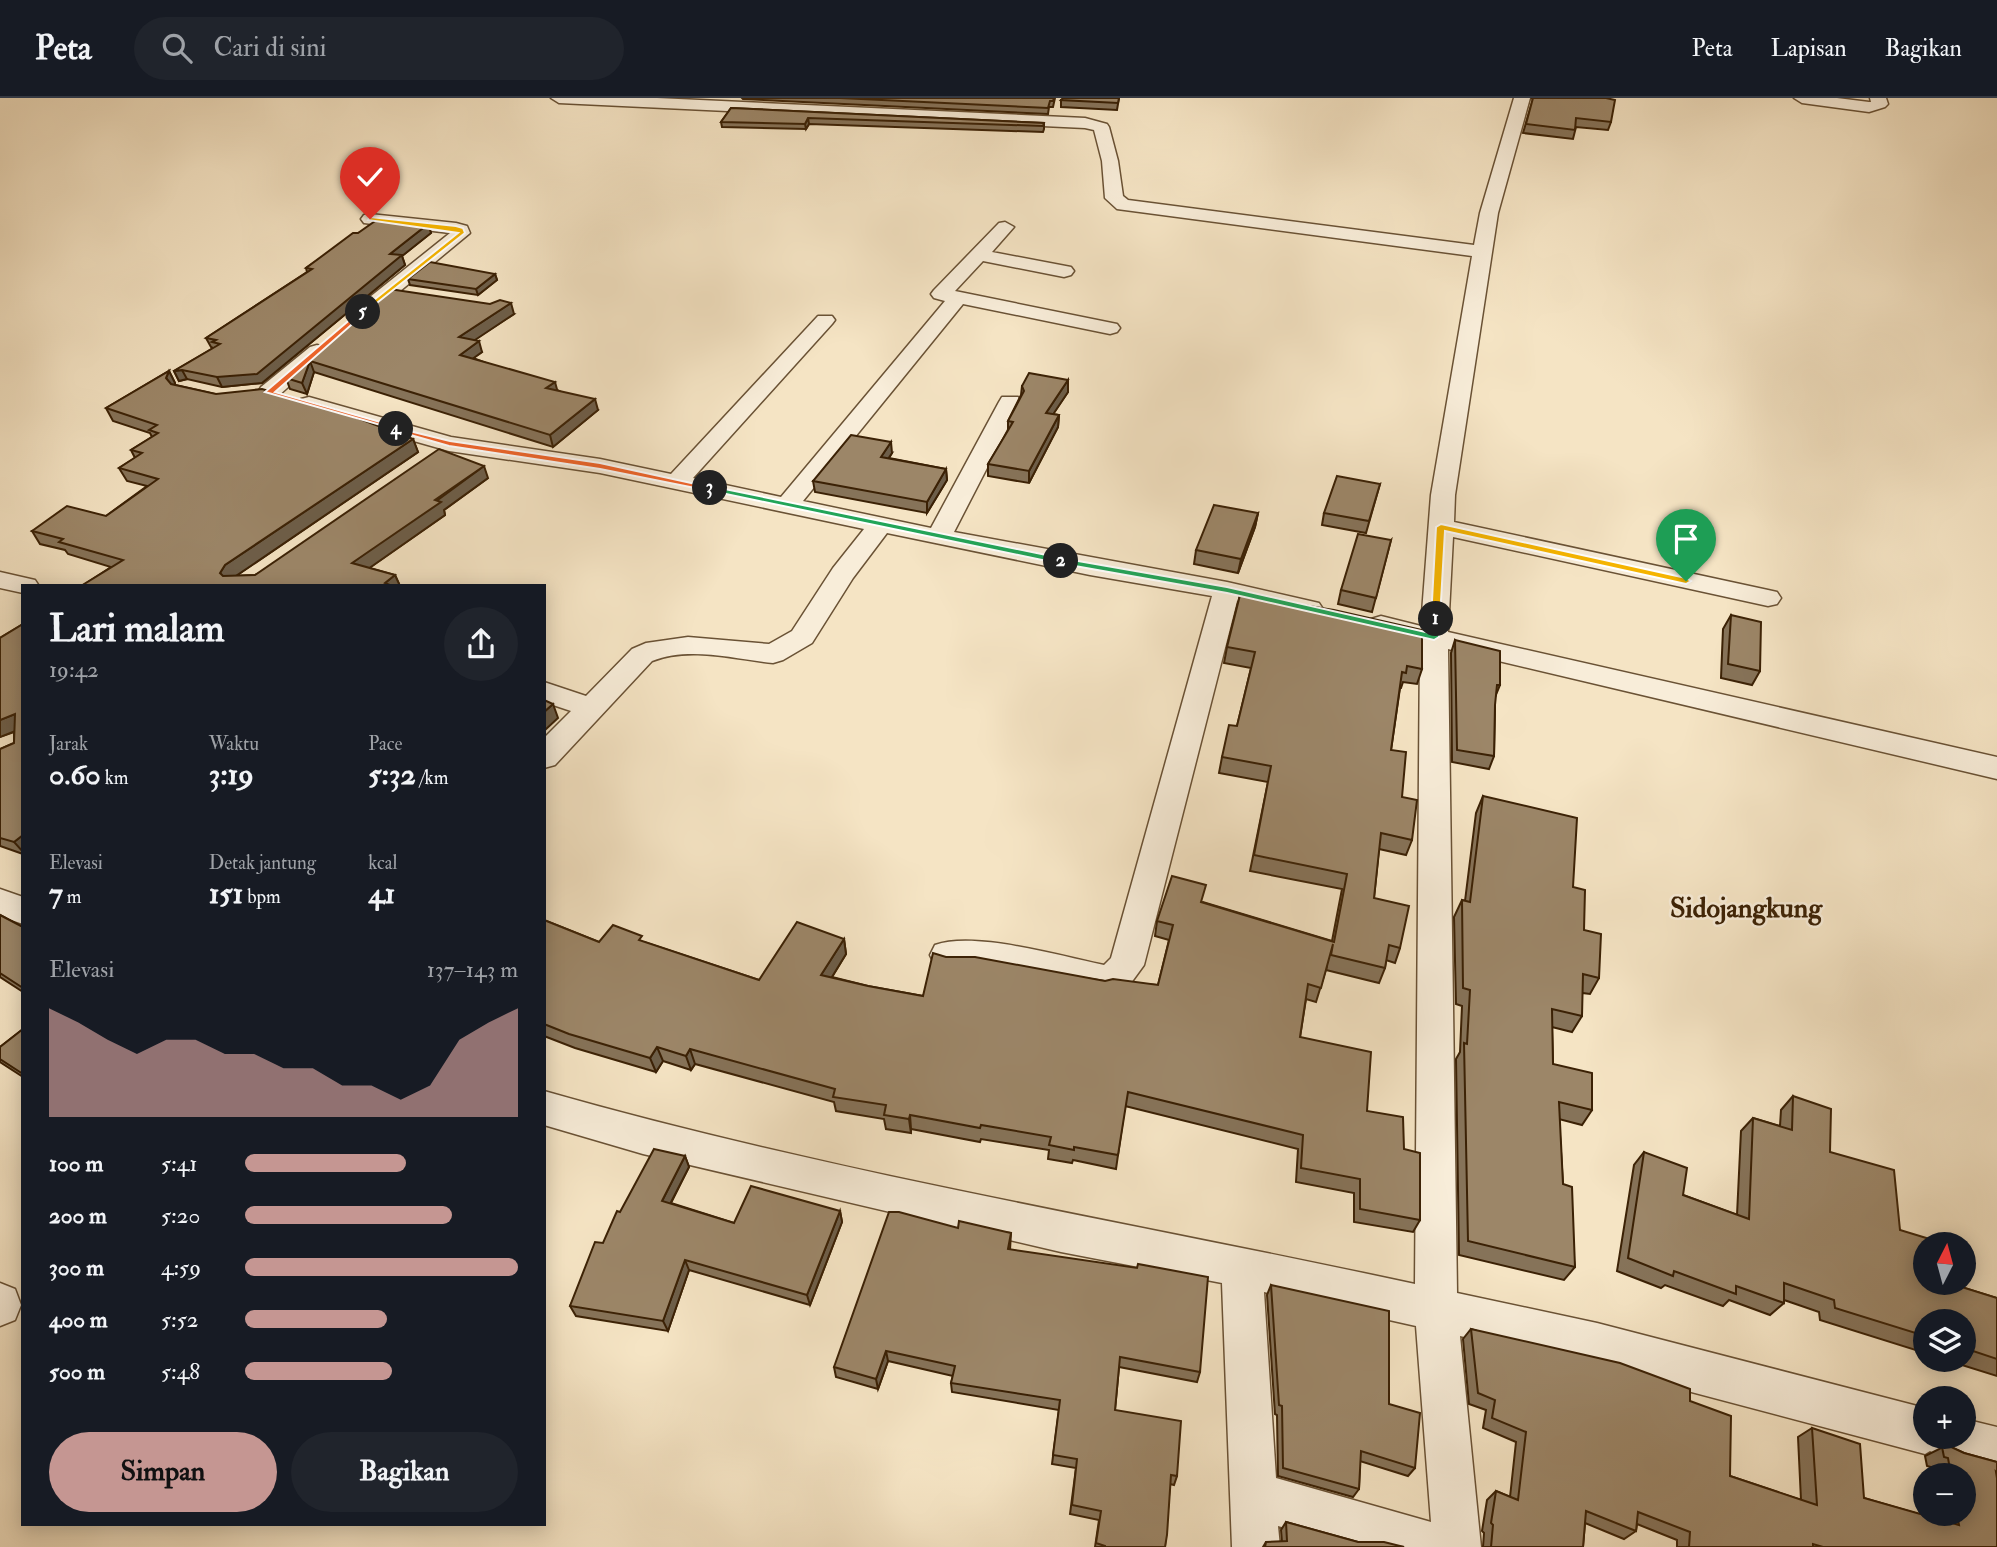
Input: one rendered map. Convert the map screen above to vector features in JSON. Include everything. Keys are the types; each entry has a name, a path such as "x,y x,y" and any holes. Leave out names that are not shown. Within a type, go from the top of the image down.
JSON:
{"street":[{"path":"559,98 1085,123 1101,127 1110,161 1114,198 1123,205 1483,252"},
{"path":"937,117 946,98"},
{"path":"1457,1547 1436,1308 1434,637 1443,495 1489,213 1522,98"},
{"path":"1802,98 1869,107 1880,104 1878,98"},
{"path":"788,124 799,109"},
{"path":"347,326 461,233 461,230 370,219"},
{"path":"1005,227 941,294 1110,328"},
{"path":"979,255 1064,271"},
{"path":"388,291 415,296"},
{"path":"789,503 958,298"},
{"path":"677,482 825,320"},
{"path":"269,392 327,342"},
{"path":"240,396 269,392 449,444 600,466 789,503 939,537 1090,567 1227,590 1331,613"},
{"path":"939,537 1010,402"},
{"path":"426,460 449,444"},
{"path":"546,755 642,655 653,649 670,645 773,654 788,648 802,638 842,574 881,524"},
{"path":"1441,527 1768,598"},
{"path":"0,580 21,585"},
{"path":"947,956 976,955 1104,979 1116,977 1127,965 1227,590"},
{"path":"1357,619 1997,768"},
{"path":"546,693 593,708"},
{"path":"0,902 21,910"},
{"path":"546,1109 643,1137 1061,1233 1242,1267 1597,1345 1913,1428"},
{"path":"1242,1267 1256,1547"},
{"path":"1976,1445 1997,1450"},
{"path":"1253,1495 1436,1547"}],"building":[{"path":"840,98 1054,98 1048,108"},
{"path":"1119,98 1118,103 1061,100"},
{"path":"1533,98 1615,100 1611,122 1576,118 1575,130 1526,124"},
{"path":"731,108 1044,123 1043,126 808,118 805,124 721,122"},
{"path":"378,219 428,224 390,254 402,255 257,374 217,377 174,371 220,344 212,342 216,340 206,338 312,269 306,268 353,233 358,233"},
{"path":"430,262 495,274 476,289 408,279"},
{"path":"389,289 490,304 500,300 511,303 459,337 479,341 460,355 555,382 546,388 595,399 550,435 310,361 302,383 286,378"},
{"path":"169,371 166,378 171,384 216,394 262,389 336,410 413,439 225,565 220,573 223,576 255,575 439,449 484,466 435,500 441,502 352,563 395,575 385,583 387,584 84,584 123,560 59,542 63,539 32,531 67,506 106,516 158,479 119,468 142,453 131,450 158,433 149,430 157,425 106,408"},
{"path":"1029,373 1068,380 1046,413 1059,415 1029,471 988,464 1013,422 1008,421 1024,391 1022,386"},
{"path":"851,435 891,442 881,457 946,469 927,502 813,481"},
{"path":"1337,476 1380,484 1369,521 1324,513"},
{"path":"1214,505 1258,513 1241,559 1196,550"},
{"path":"1358,534 1391,540 1376,598 1341,590"},
{"path":"1240,595 1334,610 1422,630 1422,669 1407,666 1406,673 1402,672 1391,750 1406,752 1402,797 1417,800 1412,840 1381,833 1374,898 1409,906 1400,948 1389,945 1385,968 1331,955 1333,944 1321,988 1308,984 1300,1037 1371,1052 1367,1111 1403,1117 1404,1149 1420,1153 1420,1220 1360,1209 1360,1179 1301,1168 1303,1135 1128,1092 1118,1155 1074,1147 1074,1150 1049,1145 1051,1137 910,1115 909,1119 884,1115 886,1105 833,1097 835,1089 690,1049 686,1056 657,1047 650,1058 546,1025 546,921 599,942 613,925 642,936 639,940 759,980 797,922 844,939 821,975 923,996 933,953 946,957 975,957 1105,981 1113,979 1158,985 1173,925 1157,921 1172,876 1206,885 1201,902 1334,942 1347,874 1254,855 1271,766 1222,757 1229,725 1237,726 1255,652 1227,647"},
{"path":"1731,615 1761,622 1760,671 1728,664"},
{"path":"21,625 21,837 14,842 0,838 0,749 14,743 15,714 0,720 0,638"},
{"path":"1455,640 1500,651 1494,756 1457,750"},
{"path":"546,701 553,704 546,710"},
{"path":"1483,796 1577,818 1573,887 1585,890 1584,930 1601,934 1599,978 1583,974 1582,1016 1552,1009 1553,1064 1592,1073 1592,1110 1559,1102 1563,1184 1572,1187 1575,1267 1468,1241 1464,1043 1467,1044 1470,990 1463,988 1462,900 1470,902"},
{"path":"0,915 21,926 21,987 0,973"},
{"path":"21,1031 21,1073 0,1059 0,1047"},
{"path":"1793,1096 1831,1109 1830,1152 1894,1170 1900,1230 1913,1234 1913,1295 1976,1295 1976,1292 1997,1298 1997,1359 1976,1352 1976,1309 1913,1309 1913,1332 1835,1308 1834,1300 1784,1283 1784,1303 1736,1286 1736,1294 1674,1271 1673,1276 1628,1258 1644,1152 1687,1168 1683,1195 1749,1219 1753,1118 1792,1130"},
{"path":"654,1149 685,1156 662,1201 734,1223 751,1186 840,1211 807,1295 685,1260 663,1321 570,1306 595,1242 603,1243 617,1211 620,1212"},
{"path":"889,1212 899,1212 958,1228 959,1221 1011,1233 1008,1249 1137,1268 1138,1264 1208,1277 1200,1372 1120,1357 1115,1410 1181,1421 1177,1476 1171,1475 1165,1547 1105,1547 1096,1543 1101,1511 1072,1505 1077,1459 1053,1455 1060,1400 951,1383 955,1366 886,1351 876,1379 834,1367"},
{"path":"1271,1285 1389,1311 1389,1404 1420,1413 1415,1468 1361,1451 1359,1489 1283,1468 1282,1406 1279,1405"},
{"path":"1471,1329 1620,1363 1690,1389 1690,1401 1731,1416 1730,1476 1817,1505 1812,1428 1860,1444 1864,1498 1913,1512 1913,1526 1976,1526 1976,1463 1949,1463 1942,1449 1956,1449 1997,1462 1997,1547 1823,1547 1813,1544 1813,1547 1689,1547 1690,1532 1638,1512 1636,1531 1586,1511 1583,1547 1491,1547 1491,1523 1496,1491 1518,1500 1526,1432 1492,1418 1495,1400 1478,1393"},
{"path":"1286,1522 1358,1542 1384,1542 1404,1547 1265,1547 1266,1542 1287,1541"}],"district":[{"name":"Sidojangkung","path":"1746,907"}],"route":[{"path":"370,219 456,228 461,230 461,233 376,300 269,392 449,444 600,466 789,503 1090,567 1227,590 1434,637 1441,527 1686,581"}]}
